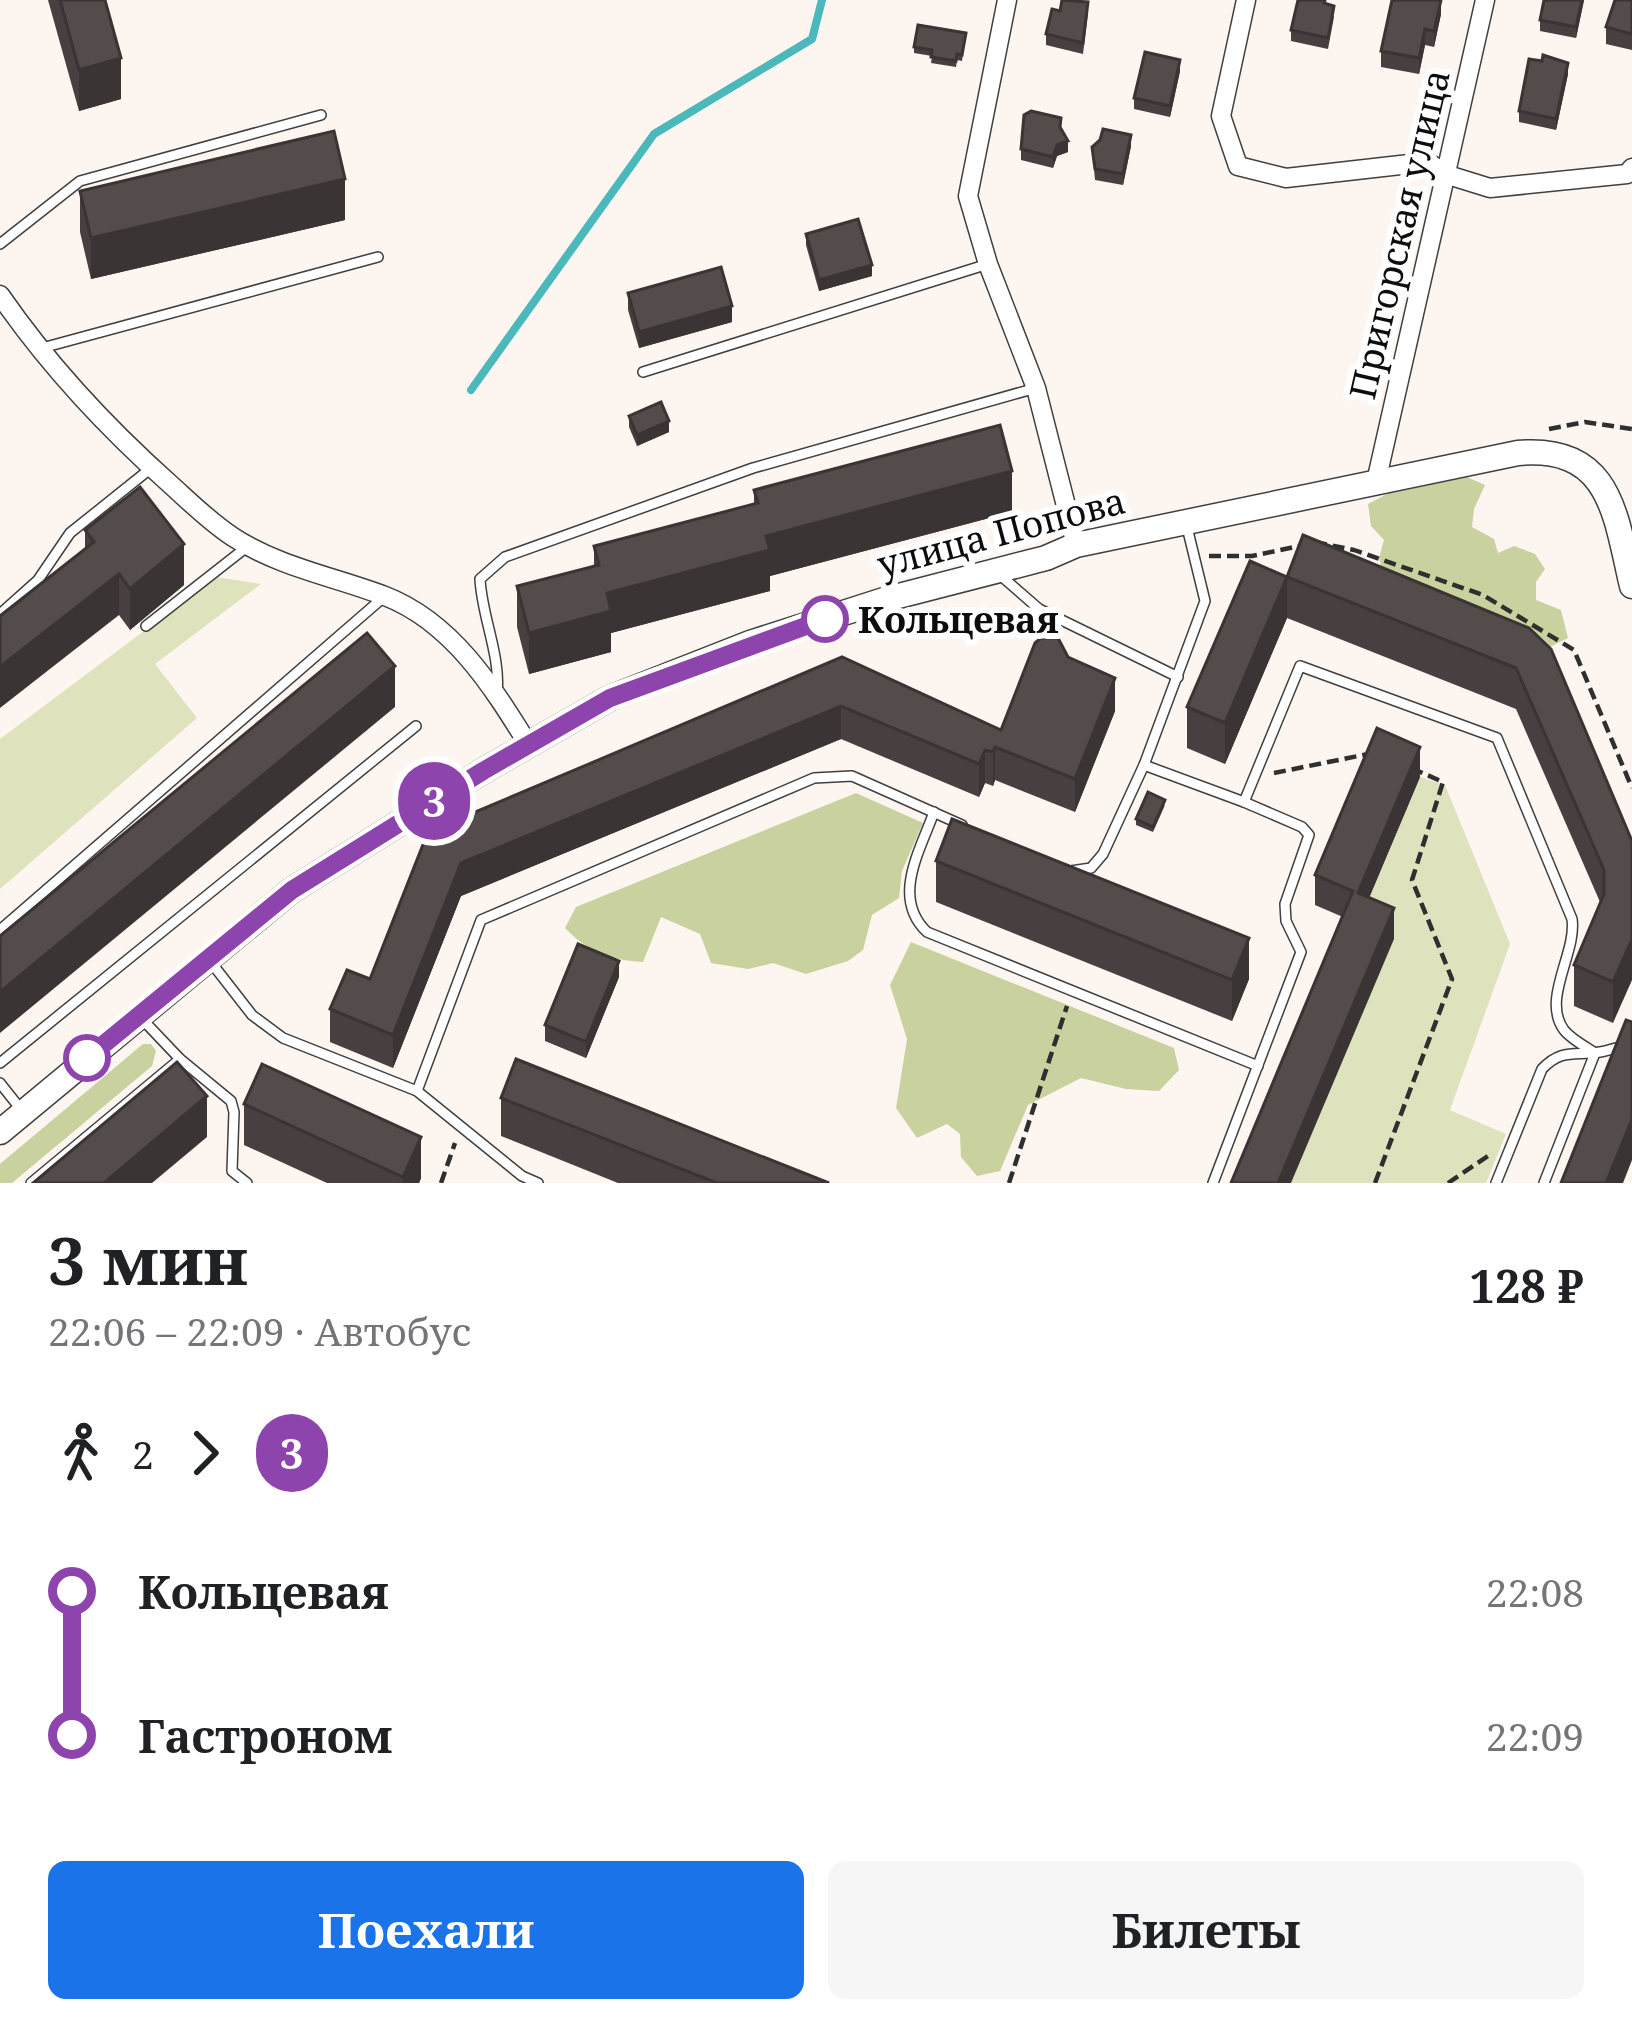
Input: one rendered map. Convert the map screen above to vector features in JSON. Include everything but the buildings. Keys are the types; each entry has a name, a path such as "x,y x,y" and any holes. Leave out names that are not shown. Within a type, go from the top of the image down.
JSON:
{"street":[{"path":"1007,0 968,196 988,264 1036,388 1076,545"},
{"path":"1246,0 1221,116 1238,166 1286,178 1427,162 1448,175 1490,188 1627,174 1632,168"},
{"name":"Пригорская улица","path":"1376,482 1485,0"},
{"path":"0,295 37,349 108,428 216,525 248,546 385,596 438,625 497,694 529,744"},
{"name":"улица Попова","path":"0,1132 292,890 610,698 750,643 886,599 1046,558 1076,545 1546,451 1589,470 1605,488 1632,586"}],"lane":[{"path":"0,244 80,181 321,115"},
{"path":"37,349 379,257"},
{"path":"643,372 988,264"},
{"path":"497,694 499,673 482,608 480,580 505,557 754,468 1036,388"},
{"path":"0,614 38,580 70,533 151,467"},
{"path":"1050,862 1069,871 1090,868 1103,854 1144,765 1205,601 1186,522"},
{"path":"146,626 248,546"},
{"path":"995,570 1039,609 1178,676"},
{"path":"0,930 385,596"},
{"path":"1244,802 1300,666 1497,738 1572,919 1574,937 1557,1014 1564,1031 1594,1053"},
{"path":"0,1063 416,725"},
{"path":"1144,765 1244,802 1302,827 1309,835 1285,904 1299,962 1213,1183"},
{"path":"417,1091 481,920 814,778 852,776 972,829"},
{"path":"934,812 908,884 908,905 927,932 1258,1066"},
{"path":"207,957 252,1015 283,1038 417,1091 522,1177 538,1183"},
{"path":"138,1015 180,1059 231,1101 232,1172 247,1183"},
{"path":"1496,1183 1541,1069 1570,1051 1594,1053 1632,1043"},
{"path":"1544,1183 1594,1053"},
{"path":"32,1183 180,1059"},
{"path":"0,1083 22,1112"}],"path":[{"path":"1195,556 1252,556 1318,542 1483,595 1574,650 1632,788"},
{"path":"1251,784 1294,768 1375,754"},
{"path":"1375,1183 1453,979 1412,880 1443,782 1409,768"},
{"path":"1009,1183 1072,991"},
{"path":"441,1183 460,1126"},
{"path":"1448,1183 1514,1139"}],"green space":[{"path":"1467,477 1485,485 1472,527 1494,539 1498,553 1514,546 1535,554 1545,569 1536,582 1536,600 1561,610 1568,638 1548,648 1386,583 1379,558 1384,540 1371,526 1368,504 1387,494"},
{"path":"216,577 261,584 155,664 197,718 0,889 0,739"},
{"path":"1420,777 1445,785 1510,944 1450,1110 1506,1134 1486,1183 1291,1183 1393,939 1358,924"},
{"path":"856,793 923,823 902,871 899,898 872,915 863,950 848,961 806,974 773,963 748,969 711,963 700,934 661,917 643,962 631,961 591,949 565,928 576,907"},
{"path":"911,942 1174,1048 1179,1070 1159,1091 1081,1078 1028,1105 1000,1171 977,1176 961,1157 960,1134 947,1124 917,1138 896,1108 907,1039 890,985"},
{"path":"143,1044 151,1044 156,1051 152,1066 12,1183 0,1183 0,1164"}],"waterway":[{"path":"471,390 654,134 812,39 822,0"}],"bus line":[{"name":"3","path":"87,1058 292,890 483,771 610,698 825,619"}],"place":[{"name":"Кольцевая","path":"825,619"}]}
